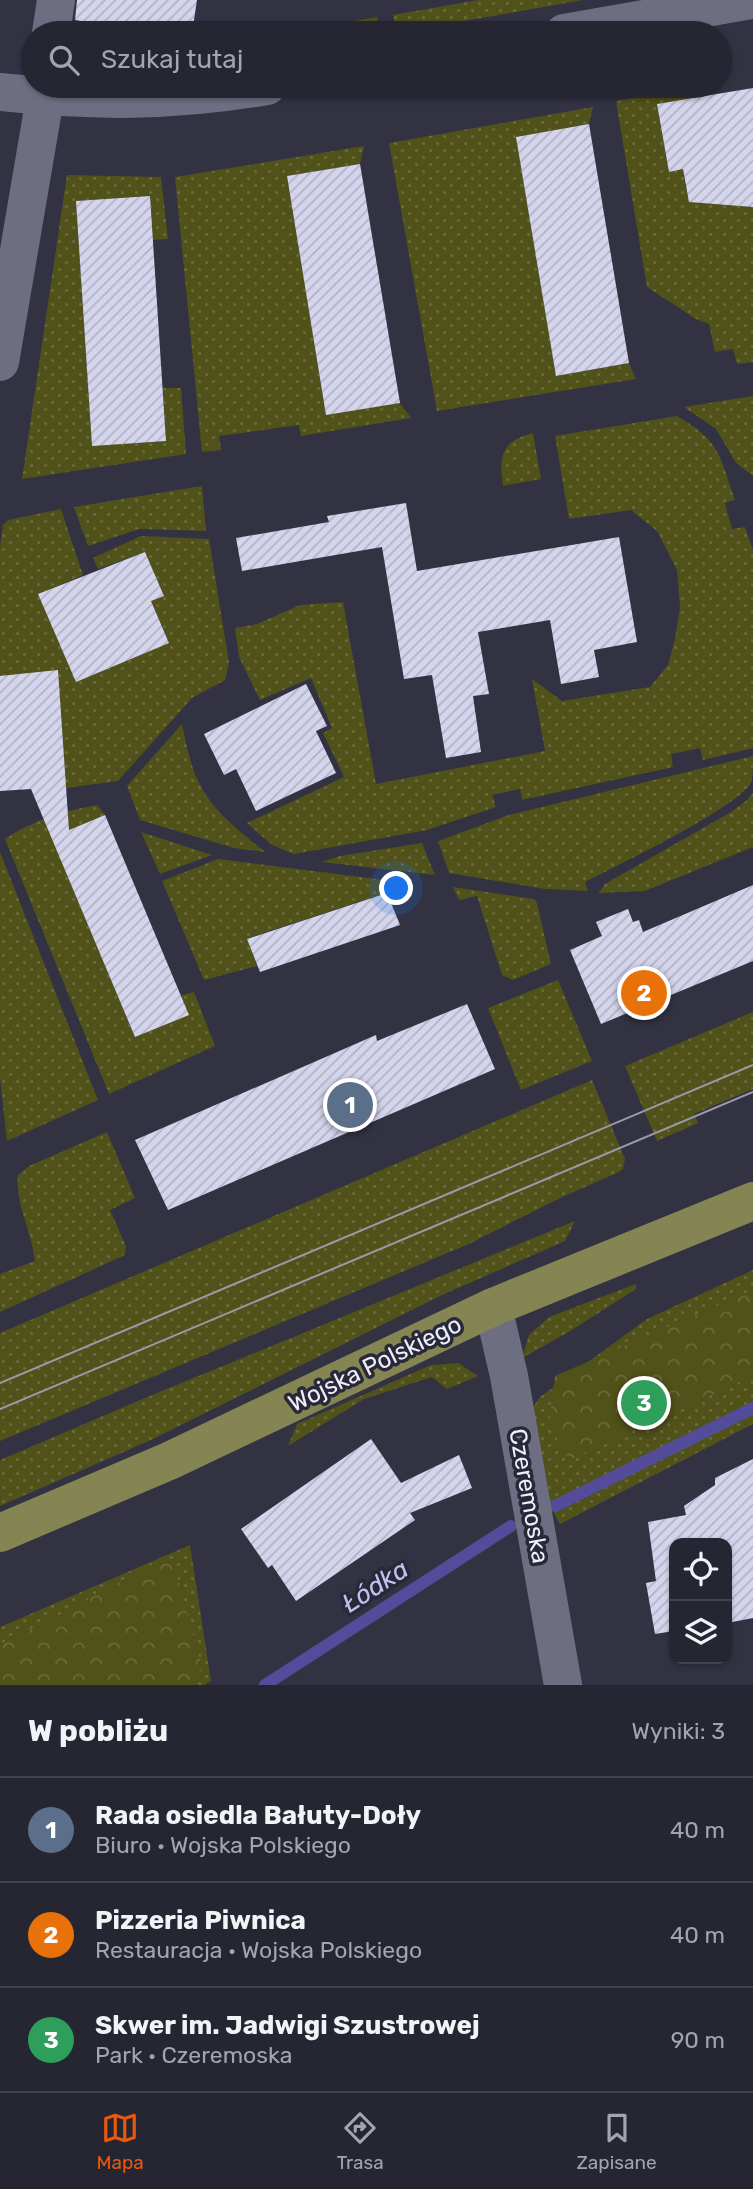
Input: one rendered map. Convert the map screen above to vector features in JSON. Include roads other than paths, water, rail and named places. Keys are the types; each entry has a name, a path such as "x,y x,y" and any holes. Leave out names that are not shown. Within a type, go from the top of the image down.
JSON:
{"main road":[{"name":"Wojska Polskiego","path":"0,1533 182,1455 494,1307 753,1201"}],"street":[{"path":"53,21 56,0"},
{"path":"632,21 752,0"},
{"path":"0,92 21,92"},
{"path":"0,362 46,98"},
{"path":"100,98 123,101 175,98"},
{"name":"Czeremoska","path":"494,1307 509,1376 563,1685"}],"waterway":[{"name":"Łódka","path":"555,1506 753,1408"},
{"name":"Łódka","path":"265,1685 511,1526"}],"tram line":[{"path":"0,1383 753,1065"},
{"path":"0,1409 753,1092"}],"place":[{"name":"Pizzeria Piwnica","path":"644,993"},
{"name":"Rada osiedla Bałuty-Doły","path":"350,1105"},
{"name":"Skwer im. Jadwigi Szustrowej","path":"644,1403"}]}
